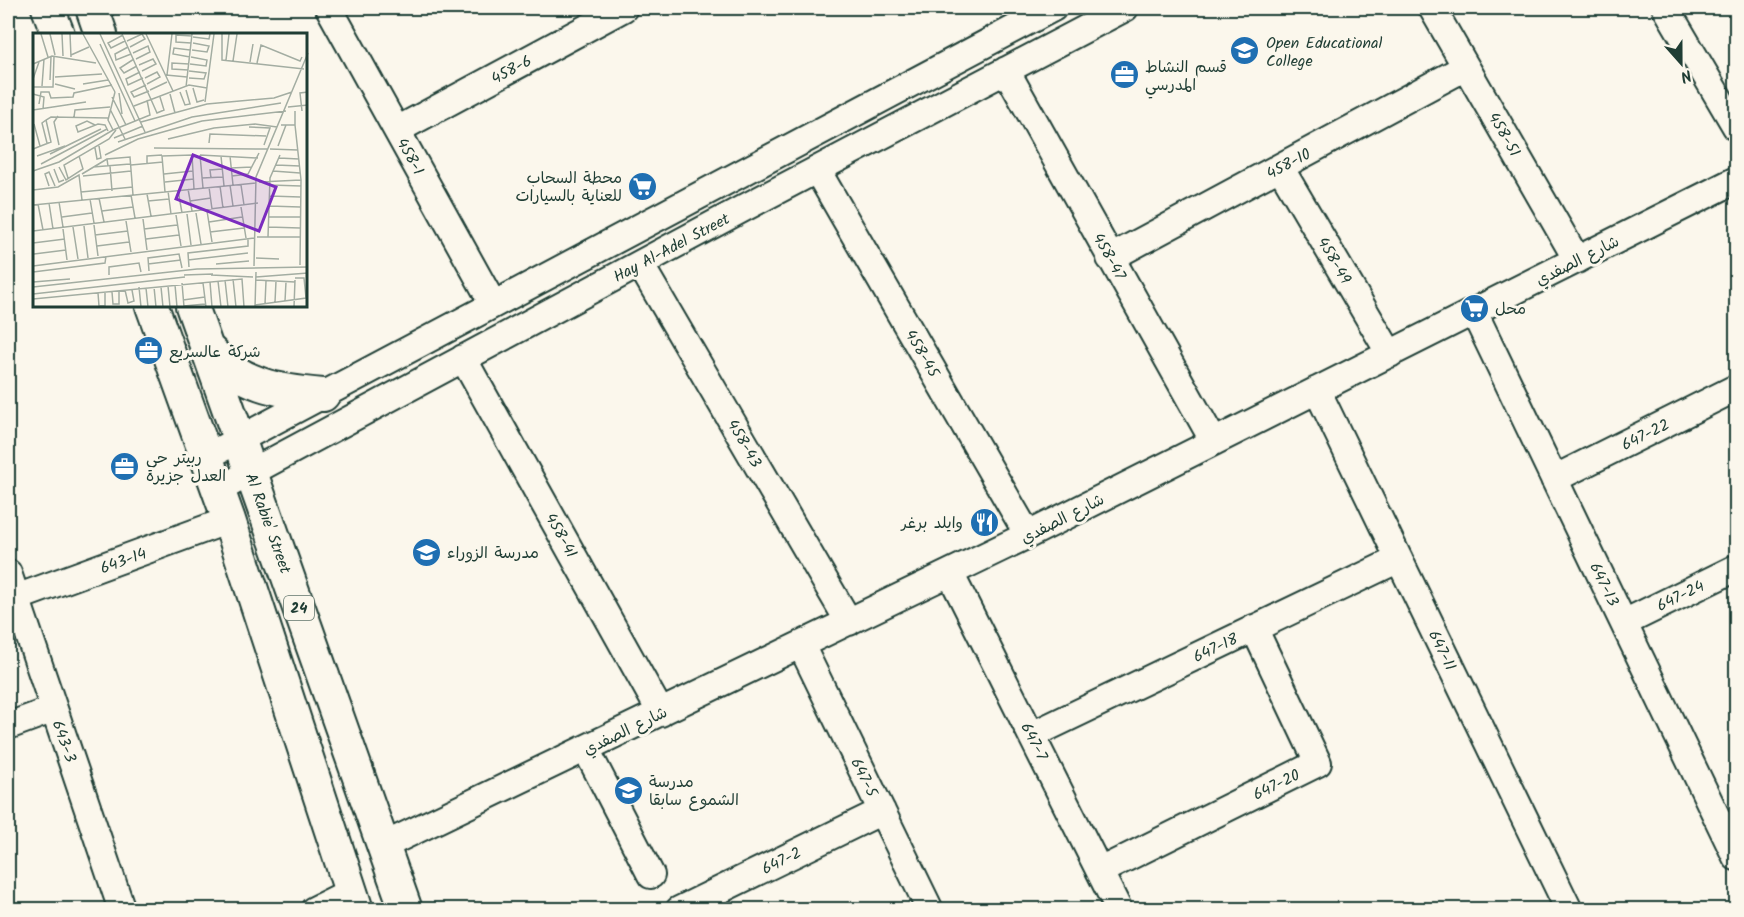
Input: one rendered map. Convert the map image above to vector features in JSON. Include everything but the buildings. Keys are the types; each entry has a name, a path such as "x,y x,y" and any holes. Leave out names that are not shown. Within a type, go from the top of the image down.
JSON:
{"main road":[{"path":"48,8 57,33"},
{"path":"92,8 101,33"},
{"name":"24","path":"153,308 230,520 355,900"},
{"name":"Al Rabie' Street","path":"193,308 406,909"},
{"path":"206,346 224,366 250,381 291,392 323,395"}],"street":[{"name":"458-1","path":"329,8 494,304"},
{"name":"458-6","path":"397,130 624,8"},
{"name":"Hay Al-Adel Street","path":"206,457 1053,8"},
{"name":"Hay Al-Adel Street","path":"218,490 742,209 1125,8"},
{"name":"458-51","path":"1432,8 1577,260"},
{"path":"1666,8 1737,127"},
{"name":"458-10","path":"1110,258 1466,68"},
{"name":"458-47","path":"1006,70 1214,442"},
{"name":"458-49","path":"1280,167 1390,354"},
{"name":"458-45","path":"817,170 1029,535"},
{"path":"727,180 742,209"},
{"name":"شارع الصفدي","path":"383,846 1029,535 1737,180"},
{"name":"458-43","path":"640,264 849,622"},
{"name":"647-13","path":"1474,312 1737,857"},
{"name":"458-41","path":"466,319 466,334 473,353 661,712"},
{"name":"647-22","path":"1554,478 1737,388"},
{"name":"647-11","path":"1317,390 1569,909"},
{"name":"643-14","path":"16,598 230,520"},
{"name":"647-18","path":"1032,735 1399,559"},
{"name":"647-24","path":"1624,623 1737,568"},
{"name":"643-3","path":"8,573 54,709 116,908"},
{"name":"647-7","path":"950,573 1119,909"},
{"name":"647-20","path":"1100,871 1318,763 1254,628"},
{"name":"647-5","path":"801,645 930,909"},
{"path":"8,726 54,709"},
{"path":"586,749 651,875"},
{"name":"647-2","path":"680,909 882,812"},
{"path":"314,909 355,900"}],"place":[{"name":"Open Educational College","path":"1245,51"},
{"name":"قسم النشاط المدرسي","path":"1124,75"},
{"name":"محطة السحاب للعناية بالسيارات","path":"643,186"},
{"name":"محل","path":"1474,308"},
{"name":"شركة عالسريع","path":"148,351"},
{"name":"ربيتر حي العدل جزيرة","path":"125,466"},
{"name":"وايلد برغر","path":"984,522"},
{"name":"مدرسة الزوراء","path":"426,552"},
{"name":"مدرسة الشموع سابقا","path":"628,790"}]}
